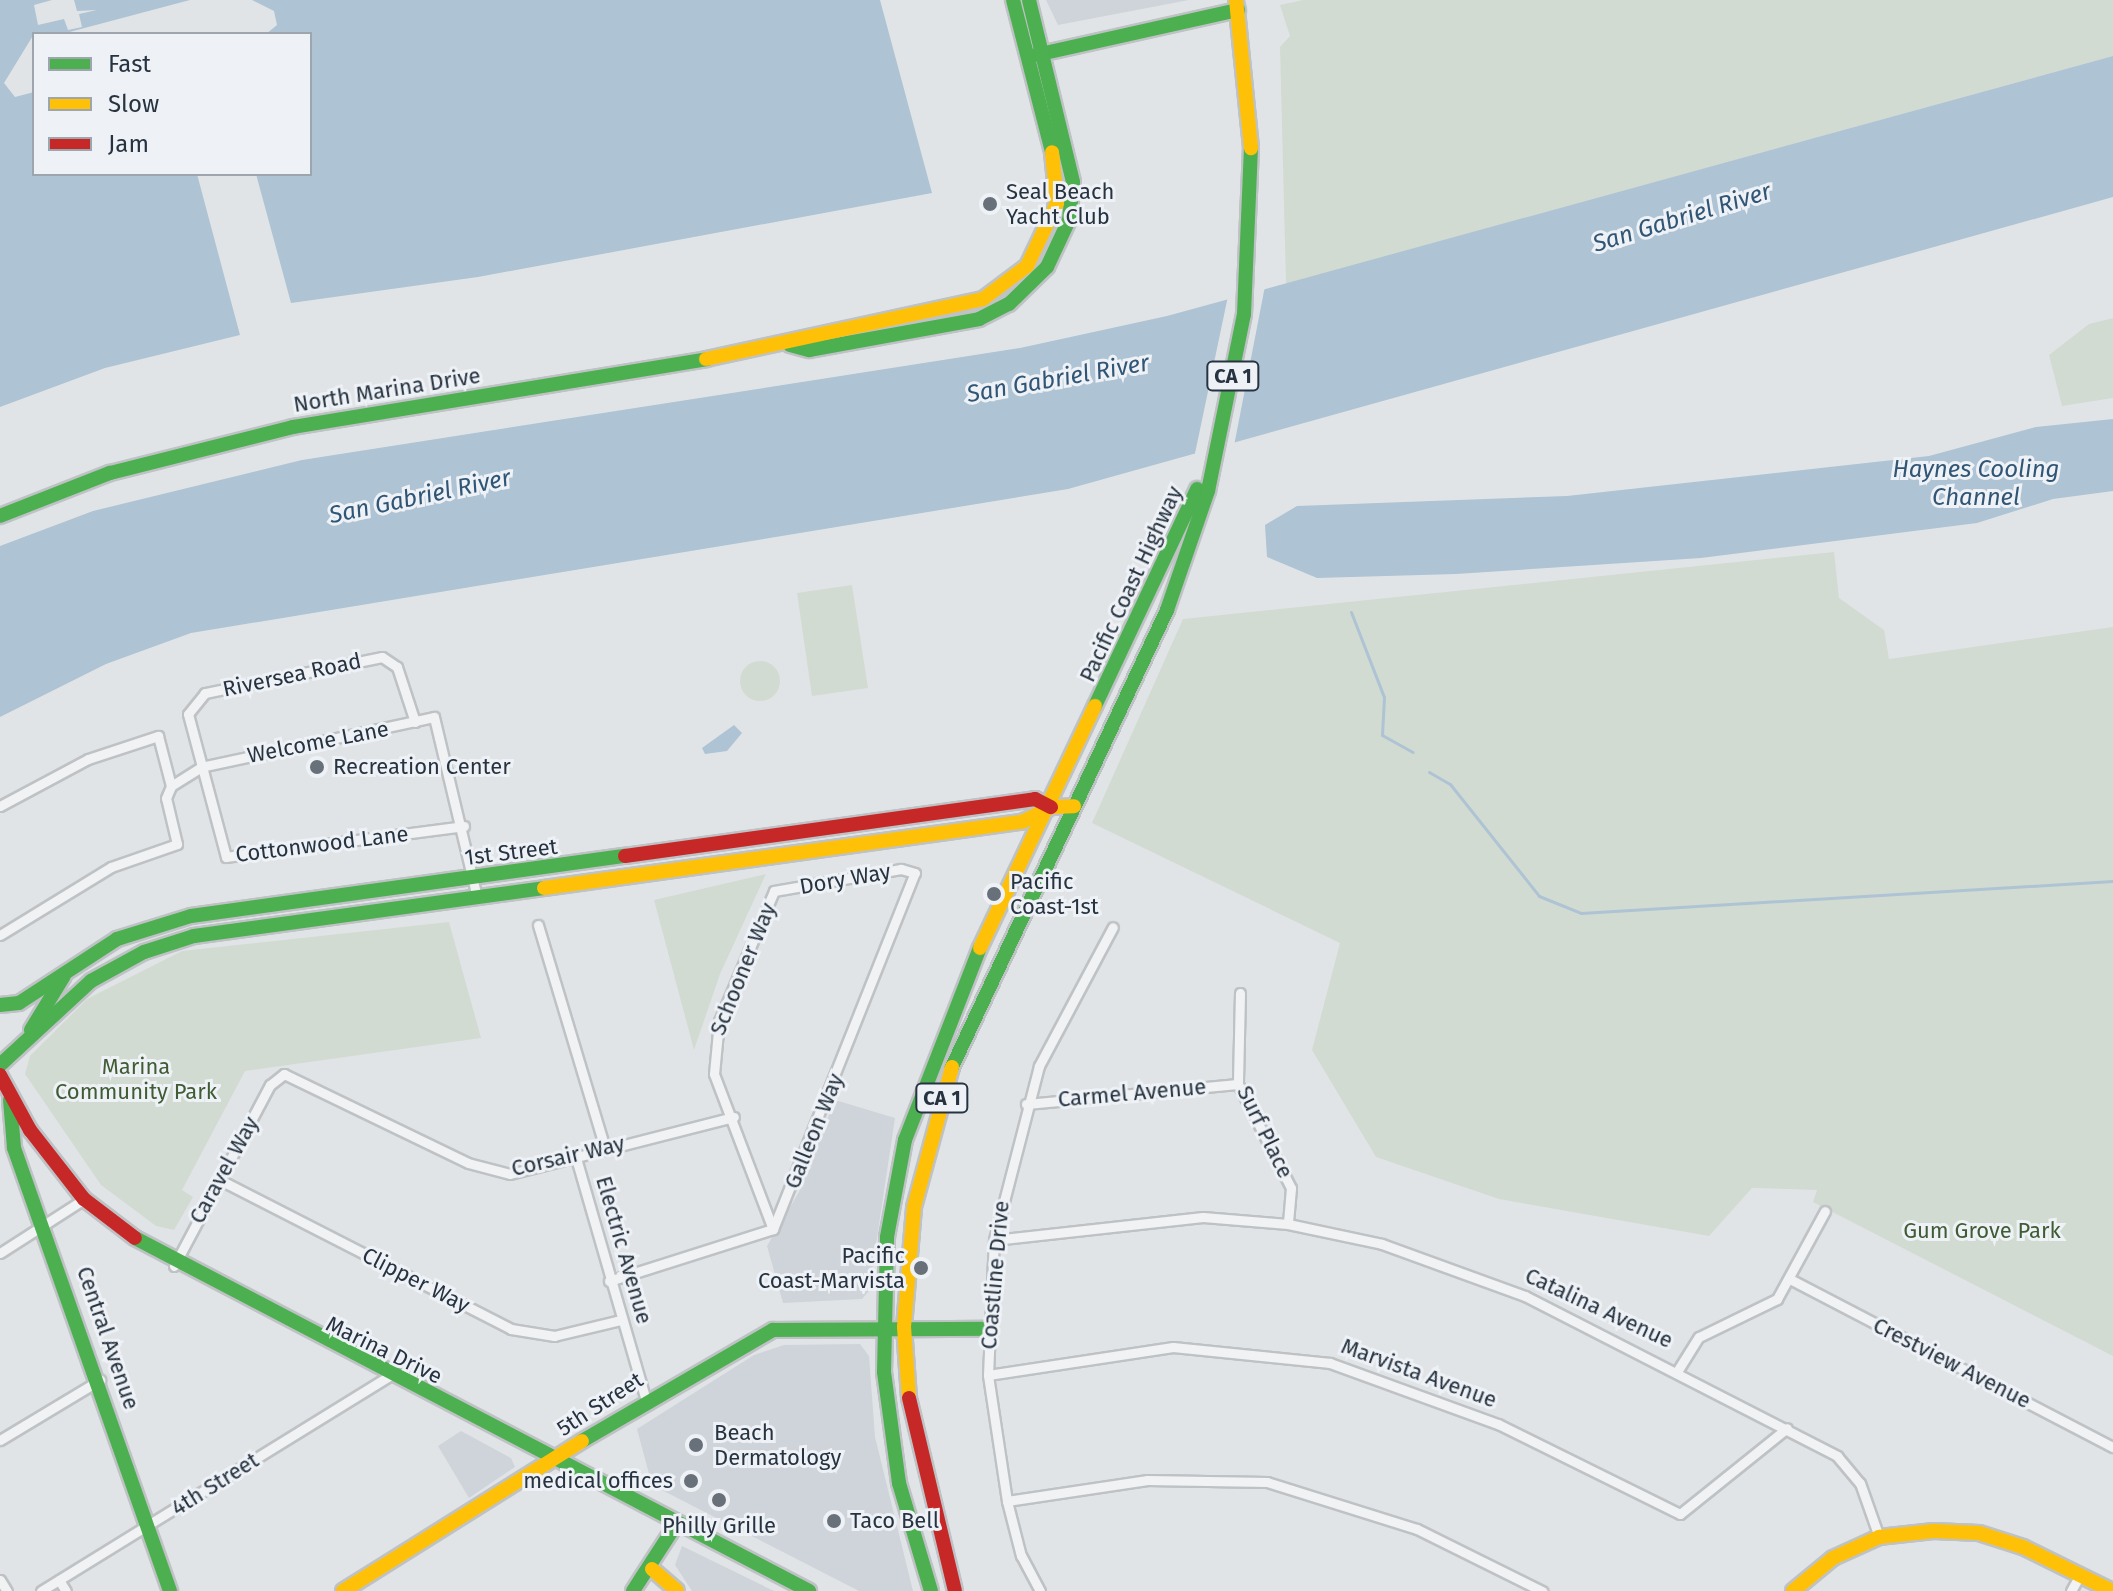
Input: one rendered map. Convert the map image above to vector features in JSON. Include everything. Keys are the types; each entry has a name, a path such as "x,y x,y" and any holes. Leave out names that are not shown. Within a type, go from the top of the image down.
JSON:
{"main road":[{"path":"1013,0 1055,162 1061,219"},
{"path":"1029,0 1071,162 1061,219"},
{"path":"1027,58 1237,5"},
{"name":"CA 1","path":"1206,481 1237,356 1248,272 1253,151 1237,5"},
{"name":"North Marina Drive","path":"0,516 110,473 293,427 790,345 983,299 1027,266 1061,219"},
{"name":"Pacific Coast Highway","path":"955,1591 911,1424 904,1327 917,1192 951,1068 1167,610 1206,481"},
{"name":"Pacific Coast Highway","path":"931,1591 905,1508 890,1426 882,1326 892,1199 925,1076 1206,481"},
{"name":"1st Street","path":"24,1041 69,969 155,924 1035,799 1051,807"},
{"name":"1st Street","path":"0,1065 91,981 169,943 1022,822 1051,807 1074,806"},
{"path":"0,1005 19,1003 69,969"},
{"name":"Marina Drive","path":"0,1075 10,1100 84,1199 174,1266 809,1591"},
{"name":"Central Avenue","path":"10,1100 14,1148 100,1380 170,1591"},
{"path":"904,1327 988,1329"},
{"name":"5th Street","path":"343,1591 554,1461 646,1400 773,1330 904,1327"},
{"path":"890,1426 911,1424"},
{"path":"905,1508 902,1526 921,1591"},
{"path":"633,1591 652,1569 677,1523"},
{"path":"1793,1591 1833,1558 1879,1537 1979,1533 2112,1591"},
{"path":"652,1569 677,1591"}],"street":[{"name":"Riversea Road","path":"201,767 188,714 195,703 205,693 292,674 391,659 415,722"},
{"name":"Welcome Lane","path":"201,767 434,717 464,826"},
{"path":"0,806 88,759 158,736 171,786"},
{"name":"Cottonwood Lane","path":"201,767 232,860 464,826"},
{"path":"0,935 111,867 177,844 166,798 171,786 201,767"},
{"path":"464,826 477,898"},
{"name":"Dory Way","path":"774,891 901,869 915,873"},
{"name":"Galleon Way","path":"773,1229 915,873"},
{"name":"Schooner Way","path":"773,1229 734,1117 714,1074 713,1043 774,891"},
{"name":"Electric Avenue","path":"538,925 605,1148"},
{"name":"Coastline Drive","path":"1040,1591 1021,1556 1007,1501 988,1375 994,1240 1026,1104 1066,1007 1113,927"},
{"name":"Surf Place","path":"1240,993 1238,1084 1284,1166 1291,1188 1288,1224"},
{"name":"Corsair Way","path":"278,1076 295,1076 489,1169 510,1174 734,1117"},
{"name":"Caravel Way","path":"174,1266 278,1076"},
{"name":"Carmel Avenue","path":"1026,1104 1238,1084"},
{"name":"Electric Avenue","path":"576,1158 620,1320 646,1400"},
{"name":"Clipper Way","path":"222,1181 511,1329 554,1336 620,1320"},
{"path":"0,1253 84,1199"},
{"path":"1678,1370 1699,1337 1764,1311 1790,1279 1825,1211"},
{"name":"Catalina Avenue","path":"994,1240 1136,1220 1288,1224 1382,1244 1475,1276 1678,1370 1787,1428 1851,1467 1879,1537"},
{"path":"609,1281 773,1229"},
{"name":"Crestview Avenue","path":"1790,1279 2113,1447"},
{"name":"Marvista Avenue","path":"988,1375 1173,1347 1330,1363 1498,1424 1680,1514 1787,1428"},
{"name":"4th Street","path":"41,1591 389,1376"},
{"path":"0,1440 100,1380"},
{"path":"1007,1501 1147,1480 1267,1482 1417,1529 1542,1591"},
{"path":"2071,1591 2080,1575"},
{"path":"0,1580 7,1591"},
{"path":"59,1580 66,1591"}],"shaded area":[{"path":"1046,0 1189,0 1058,25"},
{"path":"835,1100 895,1118 869,1291 862,1299 783,1303 767,1246 799,1192"},
{"path":"860,1344 869,1356 875,1437 913,1591 859,1591 652,1485 637,1429 754,1355 784,1345"},
{"path":"461,1431 511,1458 515,1467 469,1498 438,1446"},
{"path":"682,1546 774,1591 692,1591 675,1565"}],"green space":[{"path":"1303,0 2113,0 2113,56 1286,284 1280,47 1290,36 1280,5"},
{"path":"2113,318 2113,398 2062,406 2049,355 2089,324"},
{"name":"Gum Grove Park","path":"1834,552 1839,598 1884,630 1889,659 2113,627 2113,1356 1813,1202 1817,1190 1752,1188 1709,1236 1499,1199 1376,1157 1312,1050 1340,943 1092,823 1183,619"},
{"path":"852,585 868,688 812,696 797,593"},
{"path":"760,661 774,667 780,681 774,695 760,701 746,695 740,681 746,667"},
{"path":"766,874 720,974 694,1050 654,900"},
{"name":"Marina Community Park","path":"449,922 481,1038 245,1071 182,1190 193,1197 174,1230 156,1226 101,1185 25,1074 30,1056 87,999 182,951"}],"water":[{"path":"0,0 190,0 70,32 32,32 32,37 4,83 15,97 32,93 32,176 198,176 240,335 105,368 0,407"},
{"path":"252,0 880,0 932,193 478,277 291,303 257,176 312,176 312,32 268,32 277,25 274,11"},
{"name":"San Gabriel River","path":"2113,56 2113,197 1068,489 191,633 106,664 0,717 0,546 93,511 302,460 1020,348 1167,316"},
{"name":"Haynes Cooling Channel","path":"2113,419 2113,491 2053,499 1977,523 1701,558 1456,574 1317,578 1267,557 1265,525 1297,506 1567,496 1929,456 2036,427"},
{"path":"734,725 742,733 727,751 705,754 702,748"}],"pier":[{"path":"52,0 74,0 77,11 97,10 79,14 82,27 68,30 64,19 38,25 34,5"},
{"path":"1265,286 1233,451 1193,463 1228,296"}],"waterway":[{"path":"1351,612 1384,697 1382,735 1413,752"},
{"path":"1429,772 1450,784 1539,896 1581,913 2113,881"}],"traffic: fast":[{"path":"1013,0 1052,152"},
{"path":"790,345 809,350 979,319 1009,304 1047,267 1069,220 1073,182 1029,0"},
{"path":"1036,55 1238,10"},
{"path":"952,1067 1167,610 1208,491 1244,314 1251,148"},
{"path":"0,516 110,473 293,427 706,359"},
{"path":"1095,706 1197,489"},
{"path":"0,1005 19,1003 117,939 191,916 625,856"},
{"path":"0,1065 91,981 144,952 194,936 544,888"},
{"path":"931,1591 899,1483 884,1372 887,1237 905,1140 980,948"},
{"path":"31,1030 64,976"},
{"path":"10,1100 14,1148 170,1591"},
{"path":"135,1238 809,1591"},
{"path":"582,1441 773,1330 988,1329"},
{"path":"633,1591 677,1523"}],"traffic: slow":[{"path":"1236,0 1251,148"},
{"path":"706,359 983,299 1027,266 1057,203 1052,152"},
{"path":"980,948 1095,706"},
{"path":"544,888 1022,822 1051,807 1074,806"},
{"path":"909,1398 904,1327 914,1207 952,1067"},
{"path":"343,1591 582,1441"},
{"path":"1793,1591 1833,1558 1879,1537 1934,1531 1979,1533 2023,1547 2112,1591"},
{"path":"652,1569 677,1591"}],"traffic: jam":[{"path":"625,856 1035,799 1051,807"},
{"path":"0,1075 30,1130 84,1199 135,1238"},
{"path":"909,1398 955,1591"}],"place":[{"name":"Seal Beach Yacht Club","path":"990,204"},
{"name":"Recreation Center","path":"317,767"},
{"name":"Pacific Coast-1st","path":"994,894"},
{"name":"Pacific Coast-Marvista","path":"921,1268"},
{"name":"Beach Dermatology","path":"696,1445"},
{"name":"medical offices","path":"691,1481"},
{"name":"Philly Grille","path":"719,1500"},
{"name":"Taco Bell","path":"834,1521"}]}
